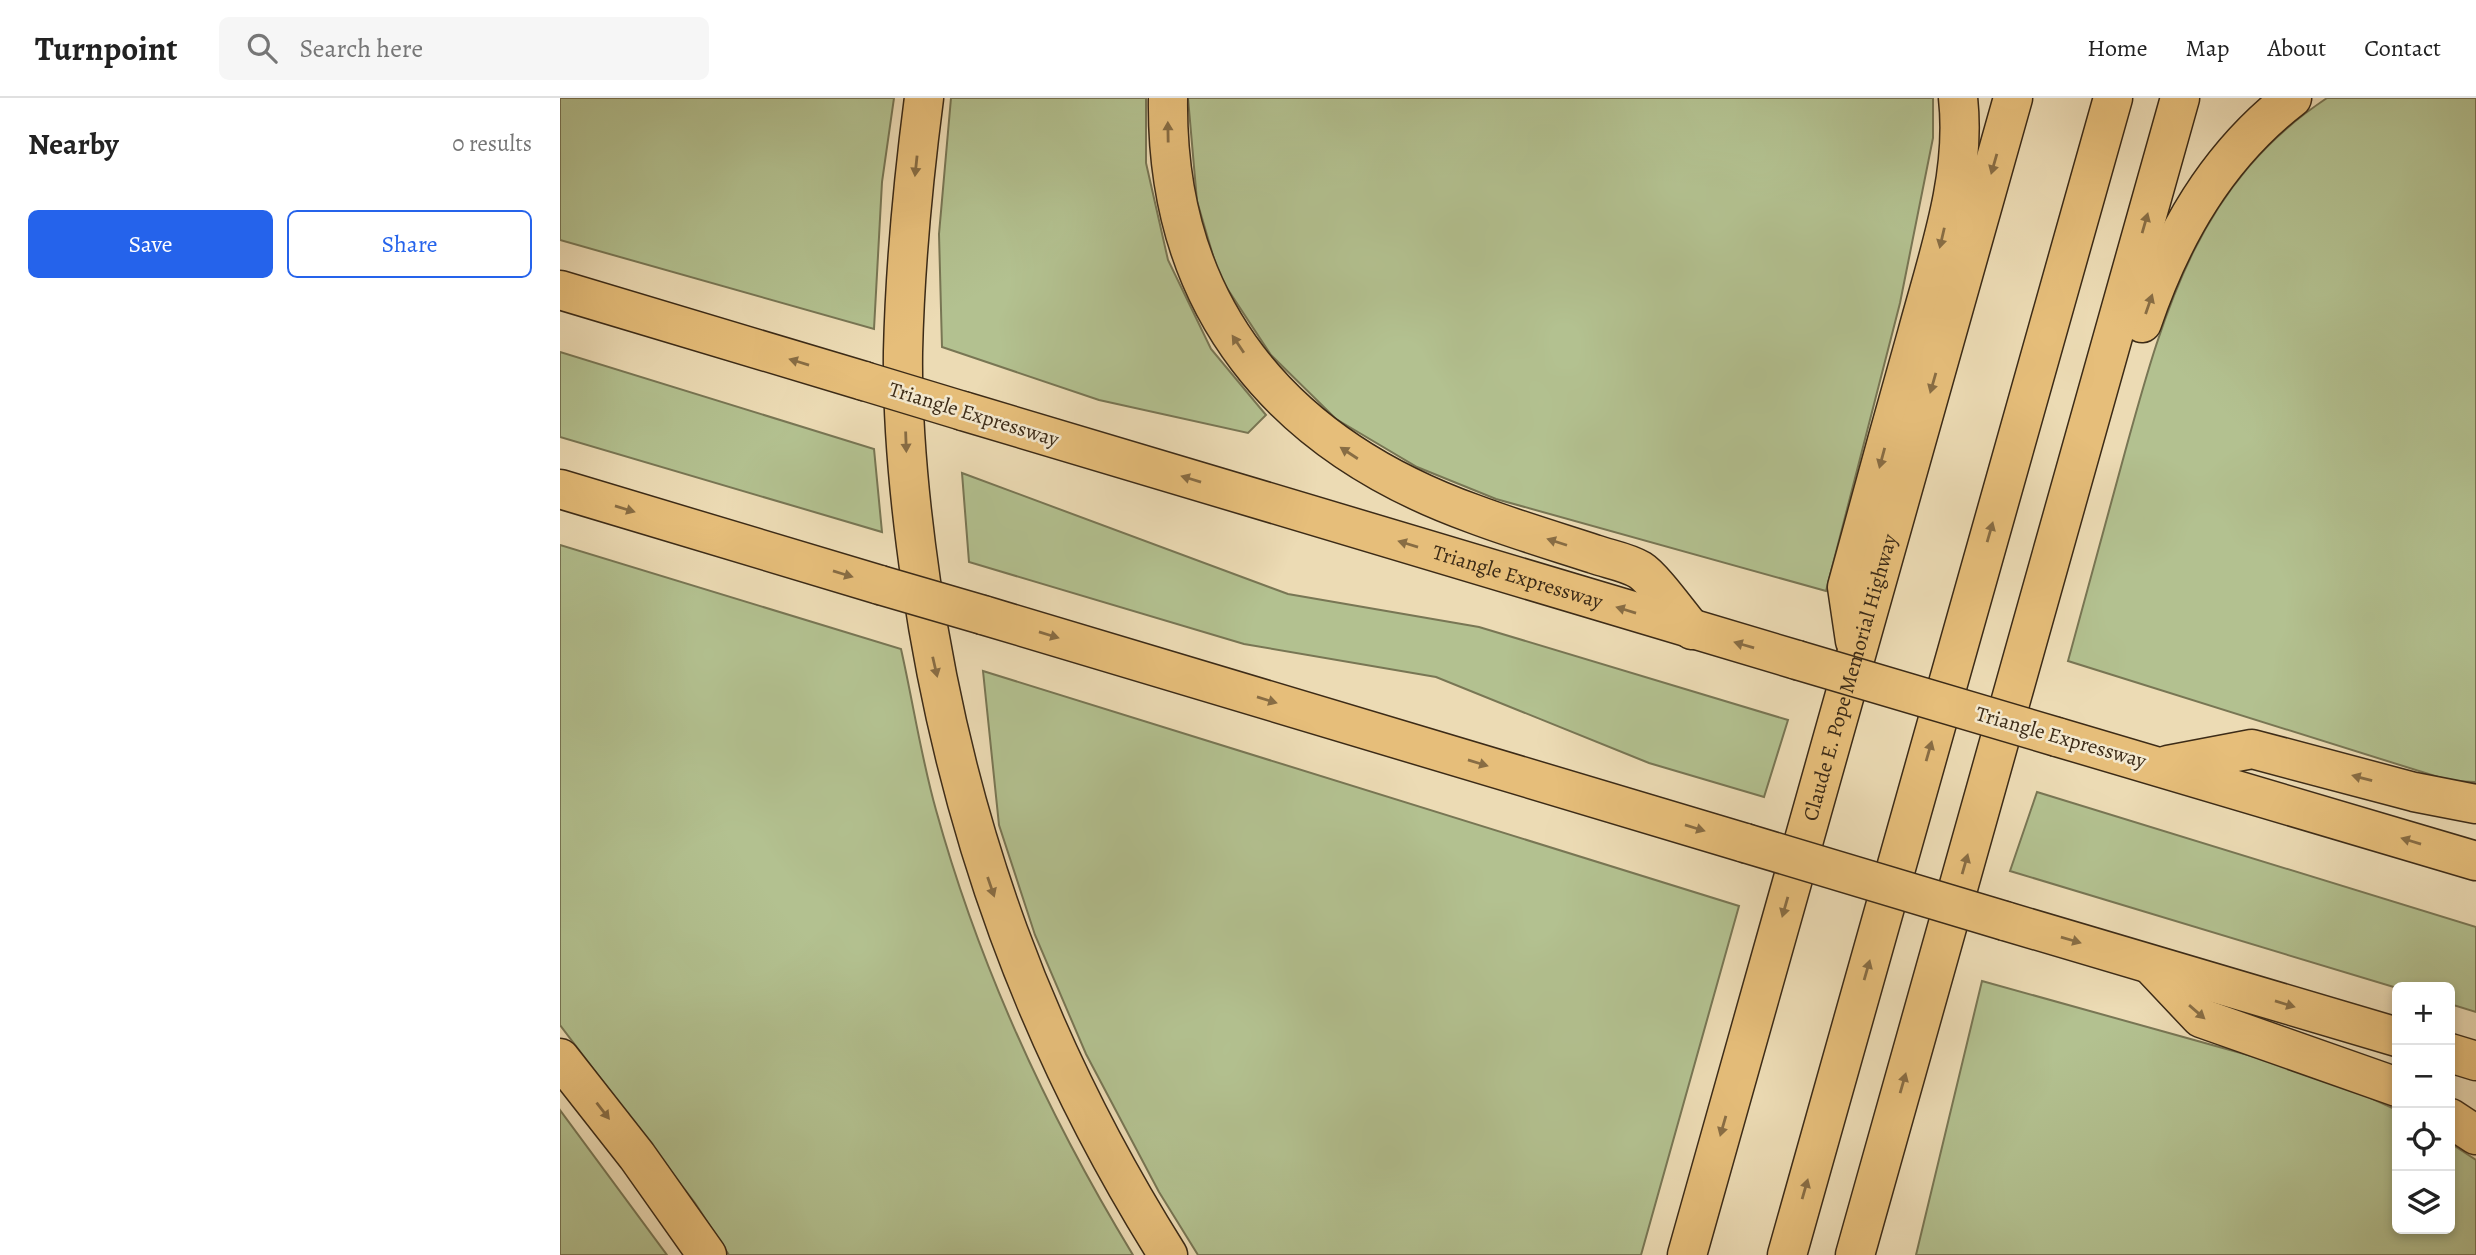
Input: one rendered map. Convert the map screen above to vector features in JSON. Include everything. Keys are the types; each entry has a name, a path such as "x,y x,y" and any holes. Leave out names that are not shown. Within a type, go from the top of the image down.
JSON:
{"highway":[{"path":"924,98 907,261 903,354 906,455 932,654 979,852 1011,946 1051,1041 1095,1128 1168,1255"},
{"path":"1168,98 1172,181 1182,226 1197,270 1217,311 1242,350 1281,398 1338,446 1369,467 1422,493 1472,514 1640,570 1692,630"},
{"path":"1857,653 1847,587 1944,231 1957,153 1958,98"},
{"name":"Claude E. Pope Memorial Highway","path":"1687,1255 2013,98"},
{"path":"1787,1255 2113,98"},
{"path":"1855,1255 2180,98"},
{"path":"2033,619 2070,561 2161,269 2208,184 2237,148 2292,98"},
{"name":"Triangle Expressway","path":"560,290 1692,630 2476,861"},
{"path":"560,489 2392,1036"},
{"path":"2160,766 2252,750 2414,792 2476,804"},
{"path":"2150,963 2201,1018 2392,1085"},
{"path":"2455,1055 2476,1061"},
{"path":"560,1058 637,1156 708,1255"},
{"path":"2455,1121 2476,1135"},
{"path":"1879,1255 1892,1206 1885,1149"}],"green space":[{"path":"560,98 894,98 882,182 874,329 560,240"},
{"path":"951,98 1146,98 1146,163 1168,260 1211,349 1266,415 1248,433 1099,400 942,347 939,234"},
{"path":"1188,98 1933,98 1933,138 1900,303 1826,591 1496,499 1417,467 1336,419 1271,355 1219,276 1197,201"},
{"path":"2327,98 2476,98 2476,782 2451,781 2068,661 2155,349 2192,254 2217,210 2246,169 2283,132"},
{"path":"560,352 874,449 882,532 560,437"},
{"path":"962,473 1288,594 1479,627 1788,720 1764,797 1649,763 1436,677 1244,644 969,562"},
{"path":"560,545 901,649 931,790 973,926 1019,1039 1045,1094 1102,1203 1133,1255 729,1255 695,1203 560,1025"},
{"path":"983,671 1739,906 1641,1255 1198,1255 1159,1192 1086,1054 1035,935 999,825"},
{"path":"2037,792 2476,927 2476,1012 2455,1006 2455,982 2392,982 2392,986 2010,871"},
{"path":"1982,981 2320,1075 2392,1108 2392,1234 2455,1234 2455,1146 2476,1160 2476,1255 1916,1255"},
{"path":"560,1110 667,1255 560,1255"}]}
